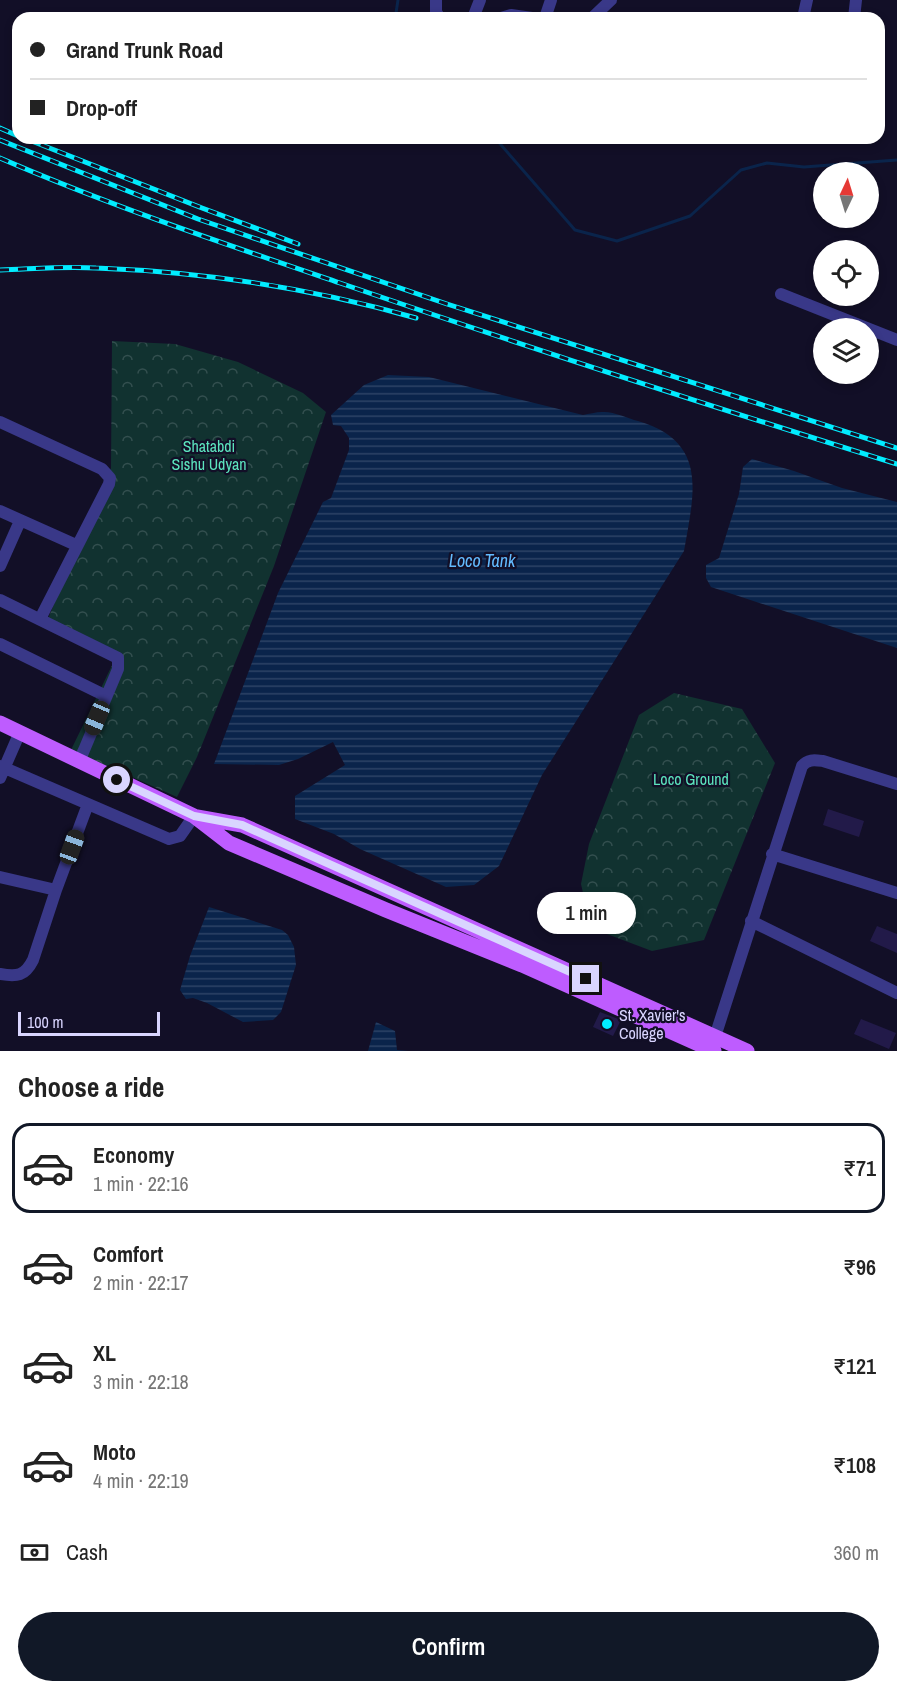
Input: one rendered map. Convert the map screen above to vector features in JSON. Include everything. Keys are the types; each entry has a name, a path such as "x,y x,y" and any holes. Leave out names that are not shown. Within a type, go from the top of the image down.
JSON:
{"main road":[{"path":"0,723 194,816 229,843 713,1046 747,1051"},
{"path":"194,816 242,825 713,1046"}],"street":[{"path":"598,12 611,0"},
{"path":"781,294 897,340"},
{"path":"0,422 107,472 110,478 40,619"},
{"path":"0,511 76,545"},
{"path":"0,566 21,521"},
{"path":"0,600 118,658 118,669 79,762"},
{"path":"0,644 106,696"},
{"path":"20,732 1,771 169,839 180,836 194,816"},
{"path":"713,1046 772,854 799,772 806,761 823,761 897,784"},
{"path":"0,974 21,975 33,960 87,804"},
{"path":"772,854 897,893"},
{"path":"0,877 56,890"},
{"path":"751,921 897,993"}],"green space":[{"name":"Shatabdi Sishu Udyan","path":"112,341 175,344 238,362 303,393 326,412 274,566 197,757 177,797 71,750 118,653 47,621 111,468"},
{"name":"Loco Ground","path":"674,693 742,709 775,763 704,940 652,951 591,928 581,884 589,844 639,715"}],"water":[{"name":"Loco Tank","path":"388,375 429,377 583,415 606,412 620,415 661,430 677,442 686,456 691,472 693,490 684,551 542,775 499,866 474,885 446,887 360,849 334,834 295,819 295,796 345,765 333,742 298,759 279,765 214,764 278,593 323,502 331,498 349,450 349,438 341,426 333,425 331,415 364,385"},
{"path":"752,459 842,488 897,502 897,648 711,587 706,578 706,565 719,558 739,494 743,467"},
{"path":"209,907 282,930 288,935 294,947 296,965 281,1012 273,1020 243,1022 207,1003 193,998 186,999 180,990"},
{"path":"376,1022 395,1031 397,1050 408,1051 368,1051"}],"building":[{"path":"828,809 864,821 859,837 823,825"},
{"path":"877,926 897,934 897,953 870,941"},
{"name":"St. Xavier's College","path":"600,1012 621,1020 613,1036 593,1027"},
{"path":"861,1019 896,1033 889,1049 854,1034"}],"waterway":[{"path":"396,12 398,0"},
{"path":"500,144 575,230 617,241 690,216 741,170 767,163 804,167 897,160"}],"railway":[{"path":"0,128 12,133"},
{"path":"0,140 198,219 447,304 897,448"},
{"path":"39,144 298,244"},
{"path":"0,158 126,208 254,254 548,353 897,464"},
{"path":"0,270 84,267 177,273 298,290 416,318"}],"place":[{"name":"St. Xavier's College","path":"607,1024"}],"route":[{"path":"117,780 194,816 242,825 586,979"}]}
